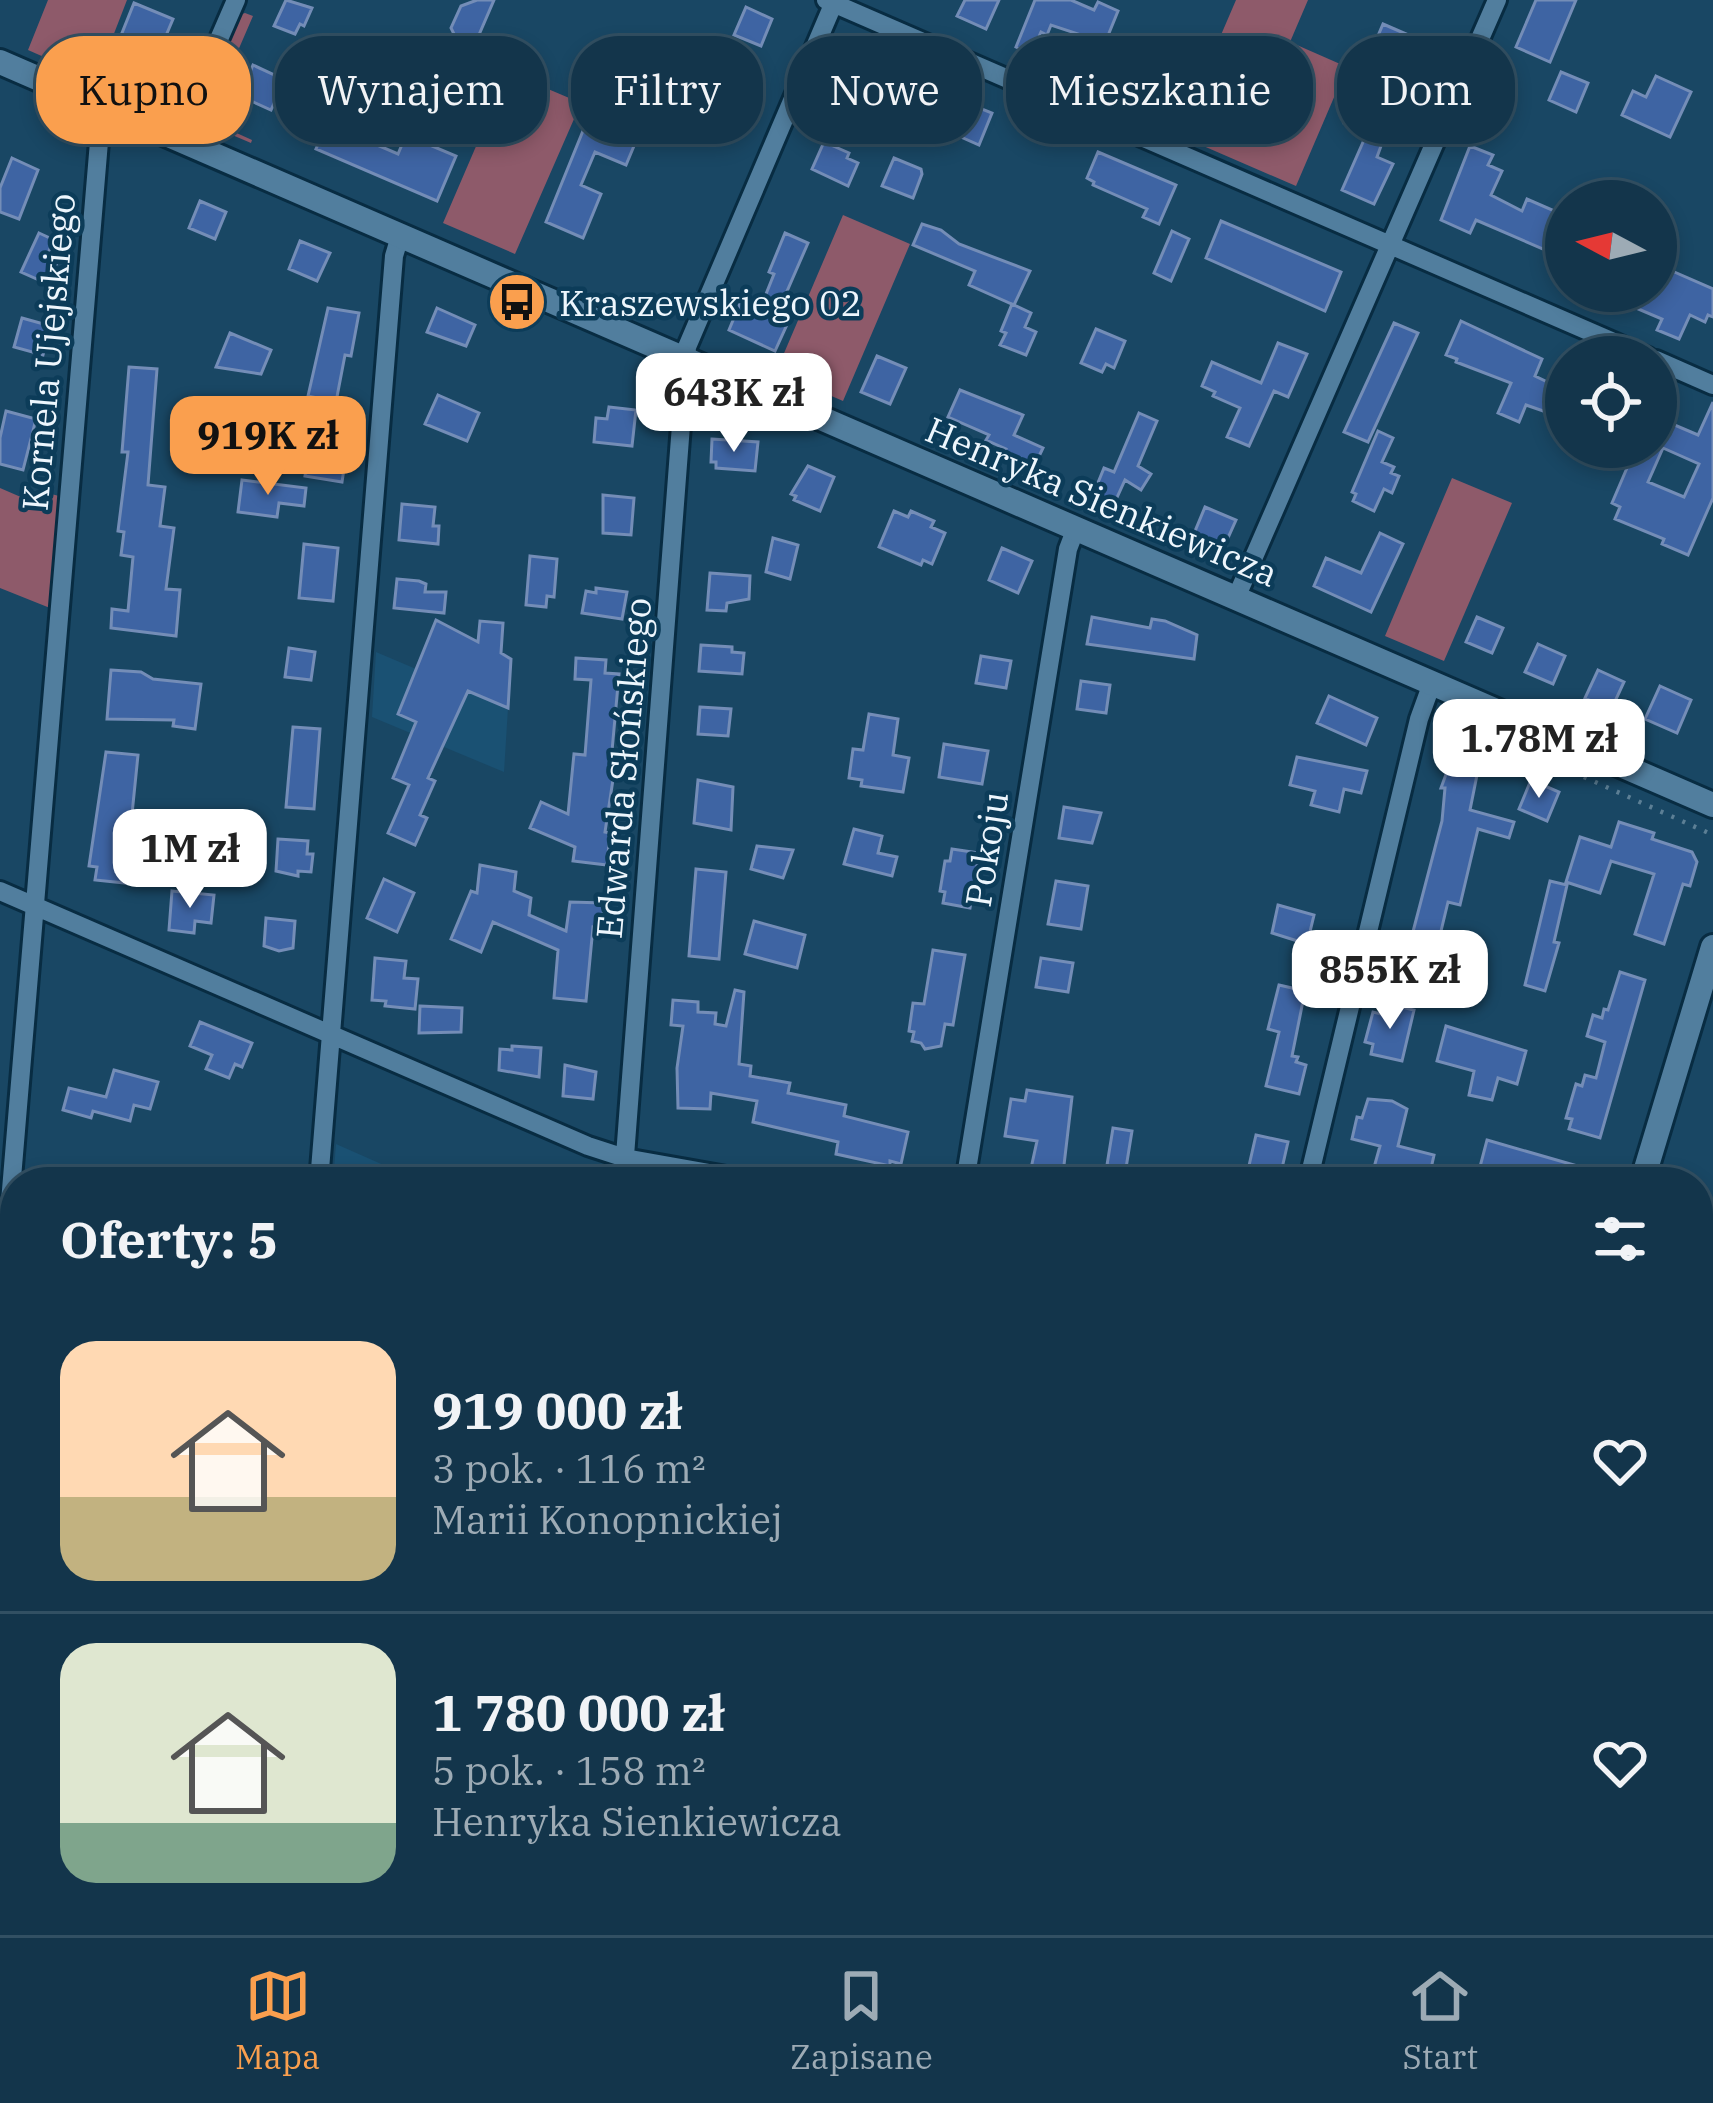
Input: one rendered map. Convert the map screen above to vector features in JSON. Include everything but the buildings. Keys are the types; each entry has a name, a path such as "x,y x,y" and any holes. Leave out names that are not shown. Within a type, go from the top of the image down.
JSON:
{"street":[{"path":"220,36 236,0"},
{"path":"1235,598 1497,0"},
{"path":"832,1 1599,336"},
{"name":"Edwarda Słońskiego","path":"624,1167 687,360 692,334 832,1"},
{"name":"Henryka Sienkiewicza","path":"0,62 36,78"},
{"name":"Kornela Ujejskiego","path":"13,1167 99,144"},
{"name":"Henryka Sienkiewicza","path":"190,144 1713,805"},
{"path":"320,1167 394,256 400,236"},
{"path":"1677,370 1713,385"},
{"name":"Pokoju","path":"967,1167 1068,549 1076,528"},
{"path":"1312,1167 1419,719 1432,683"},
{"path":"0,891 588,1146 676,1167"},
{"path":"1647,1167 1713,947"}],"path":[{"path":"1562,766 1713,835"}],"shaded area":[{"path":"48,0 127,0 113,36 36,36 36,54 28,50"},
{"path":"1236,0 1308,0 1293,36 1221,36"},
{"path":"239,15 253,16 244,36 230,36"},
{"path":"1313,52 1337,63 1337,90 1296,186 1199,144 1313,144"},
{"path":"547,89 571,99 571,126 515,254 443,223 477,144 547,144"},
{"path":"843,215 910,244 843,401 776,372"},
{"path":"1452,478 1512,503 1444,661 1385,636"},
{"path":"0,488 37,504 40,491 59,496 50,608 0,588"},
{"path":"376,652 508,708 504,772 372,717"},
{"path":"336,1144 388,1167 334,1167"}],"place":[{"name":"Kraszewskiego 02","path":"517,302"}]}
